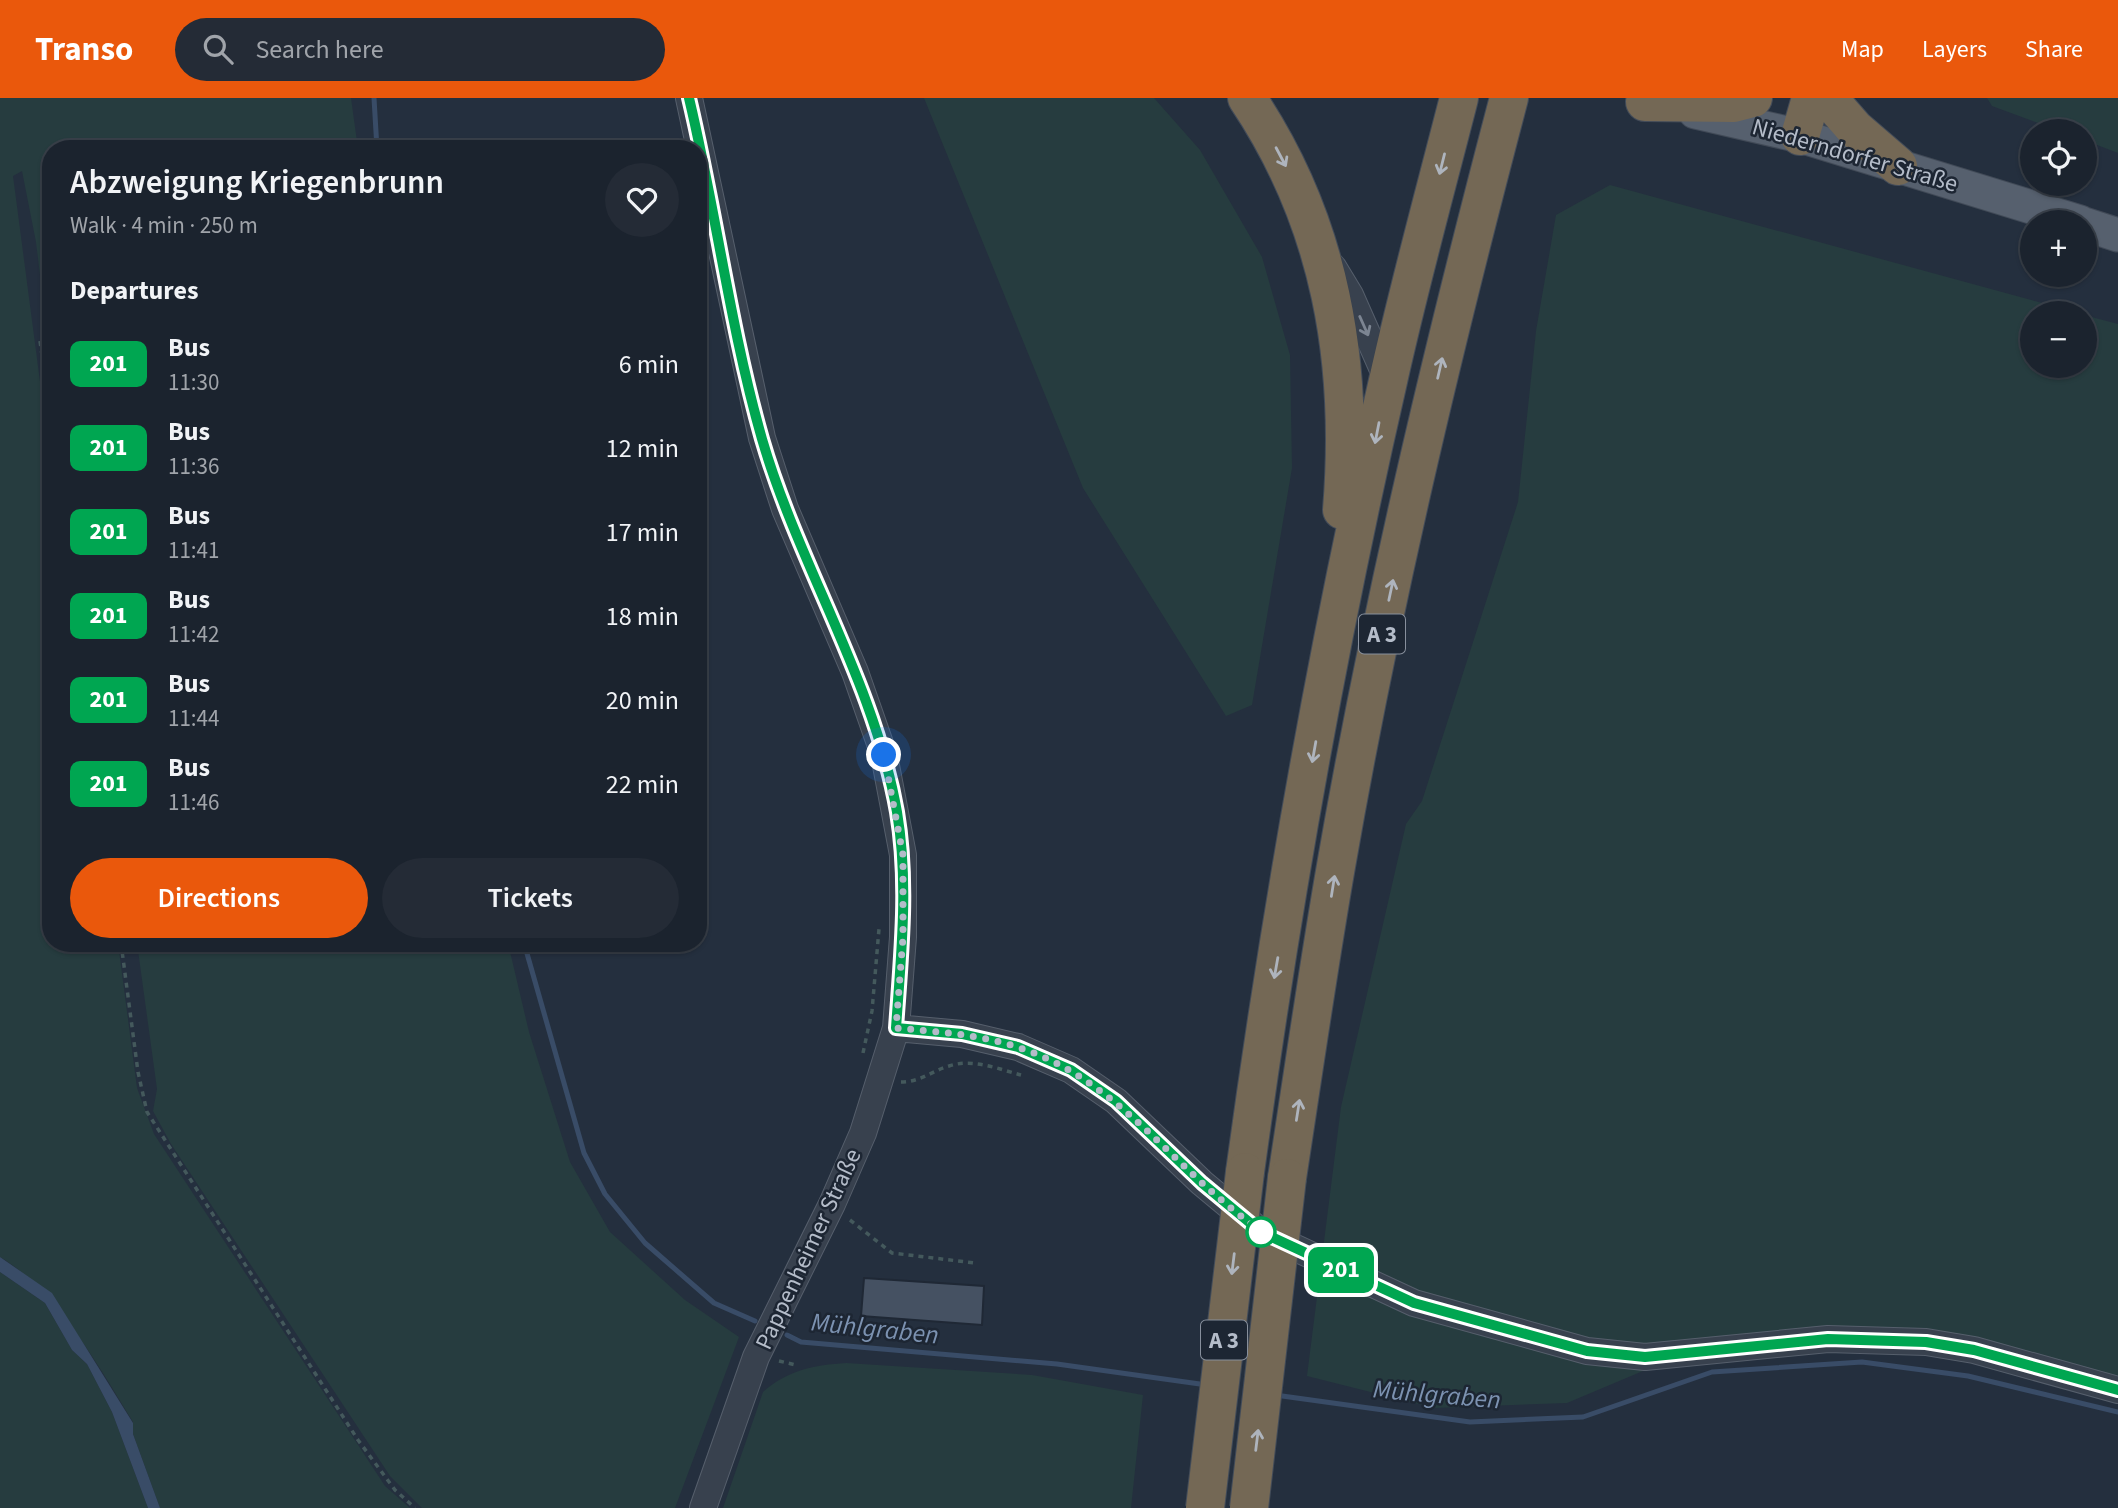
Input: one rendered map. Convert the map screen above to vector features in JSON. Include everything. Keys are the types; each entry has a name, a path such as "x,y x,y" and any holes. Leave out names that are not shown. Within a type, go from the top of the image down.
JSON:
{"highway":[{"path":"1247,98 1296,186 1319,245 1337,319 1345,390 1345,479 1324,697"},
{"name":"A 3","path":"1205,1508 1244,1172 1262,1047 1324,697 1388,381 1459,98"},
{"name":"A 3","path":"1249,1508 1287,1178 1334,878 1367,702 1453,311 1509,98"},
{"path":"1637,100 1734,103 1754,98"},
{"path":"1786,121 1811,98"},
{"path":"1828,98 1855,129 1898,166"}],"main road":[{"name":"Niederndorfer Straße","path":"1637,100 1786,121 1898,166 2040,210"},
{"name":"Niederndorfer Straße","path":"2097,228 2118,235"}],"street":[{"name":"Pappenheimer Straße","path":"689,98 698,140"},
{"name":"Pappenheimer Straße","path":"703,1508 756,1357 832,1205 863,1133 896,1028 903,937 903,855 884,755 855,673 785,509 762,438 707,182"},
{"path":"1319,245 1350,295 1388,381"},
{"path":"896,1028 962,1034 1018,1047 1071,1070 1116,1101 1202,1183 1261,1232 1414,1303 1587,1351 1645,1357 1828,1339 1926,1342 1974,1350 2118,1390"}],"path":[{"path":"40,341 42,355"},
{"path":"879,924 872,1011 861,1064 864,1075 912,1082 951,1065 968,1063 1026,1076"},
{"path":"122,952 138,1072 147,1112 358,1440 387,1480 415,1508"},
{"path":"866,1233 892,1253 975,1262"}],"green space":[{"path":"0,98 351,98 357,140 42,140 42,292 36,242 22,171 13,176 42,397 42,952 119,952 137,1088 154,1134 385,1486 410,1508 160,1508 133,1434 133,1422 106,1378 58,1309 20,1271 0,1257"},
{"path":"924,98 1154,98 1200,150 1262,257 1290,355 1292,468 1252,705 1226,716 1083,488"},
{"path":"1987,98 2118,98 2118,153 2097,145 2097,119 2027,119 1992,106"},
{"path":"1610,185 2035,301 2020,301 2020,378 2097,378 2097,318 2118,324 2118,1381 1954,1334 1707,1344 1567,1403 1434,1408 1307,1376 1341,1107 1406,824 1422,801 1518,502 1536,331 1556,215"},
{"path":"138,952 510,952 529,1032 570,1162 610,1232 685,1300 739,1337 675,1508 422,1508 390,1476 171,1144 153,1111 157,1089"},
{"path":"0,1272 45,1303 72,1350 87,1364 112,1412 148,1508 0,1508"},
{"path":"846,1363 1032,1375 1143,1395 1131,1508 723,1508 763,1392 782,1378 802,1370"}],"water":[{"path":"0,1257 52,1293 133,1423 133,1434 160,1508 148,1508 112,1412 87,1364 72,1350 45,1303 0,1272"}],"building":[{"path":"864,1278 984,1286 982,1325 861,1316"}],"waterway":[{"name":"Mühlgraben","path":"374,98 376,140"},
{"name":"Mühlgraben","path":"527,952 584,1153 605,1194 645,1243 714,1303 755,1321"},
{"name":"Mühlgraben","path":"787,1335 801,1342 1057,1364 1207,1385"},
{"name":"Mühlgraben","path":"1275,1395 1470,1422 1583,1417 1712,1372 1862,1362 1968,1376 2118,1412"}],"bus line":[{"name":"201","path":"689,98 699,140"},
{"name":"201","path":"707,182 762,438 785,509 855,673 884,755 897,810 903,855 903,937 896,1028 962,1034 1018,1047 1071,1070 1116,1101 1202,1183 1261,1232 1414,1303 1587,1351 1645,1357 1828,1339 1926,1342 1974,1350 2101,1388 2118,1390"}],"route":[{"path":"884,755 897,810 903,855 903,937 896,1028 962,1034 1018,1047 1071,1070 1116,1101 1202,1183 1261,1232"}]}
